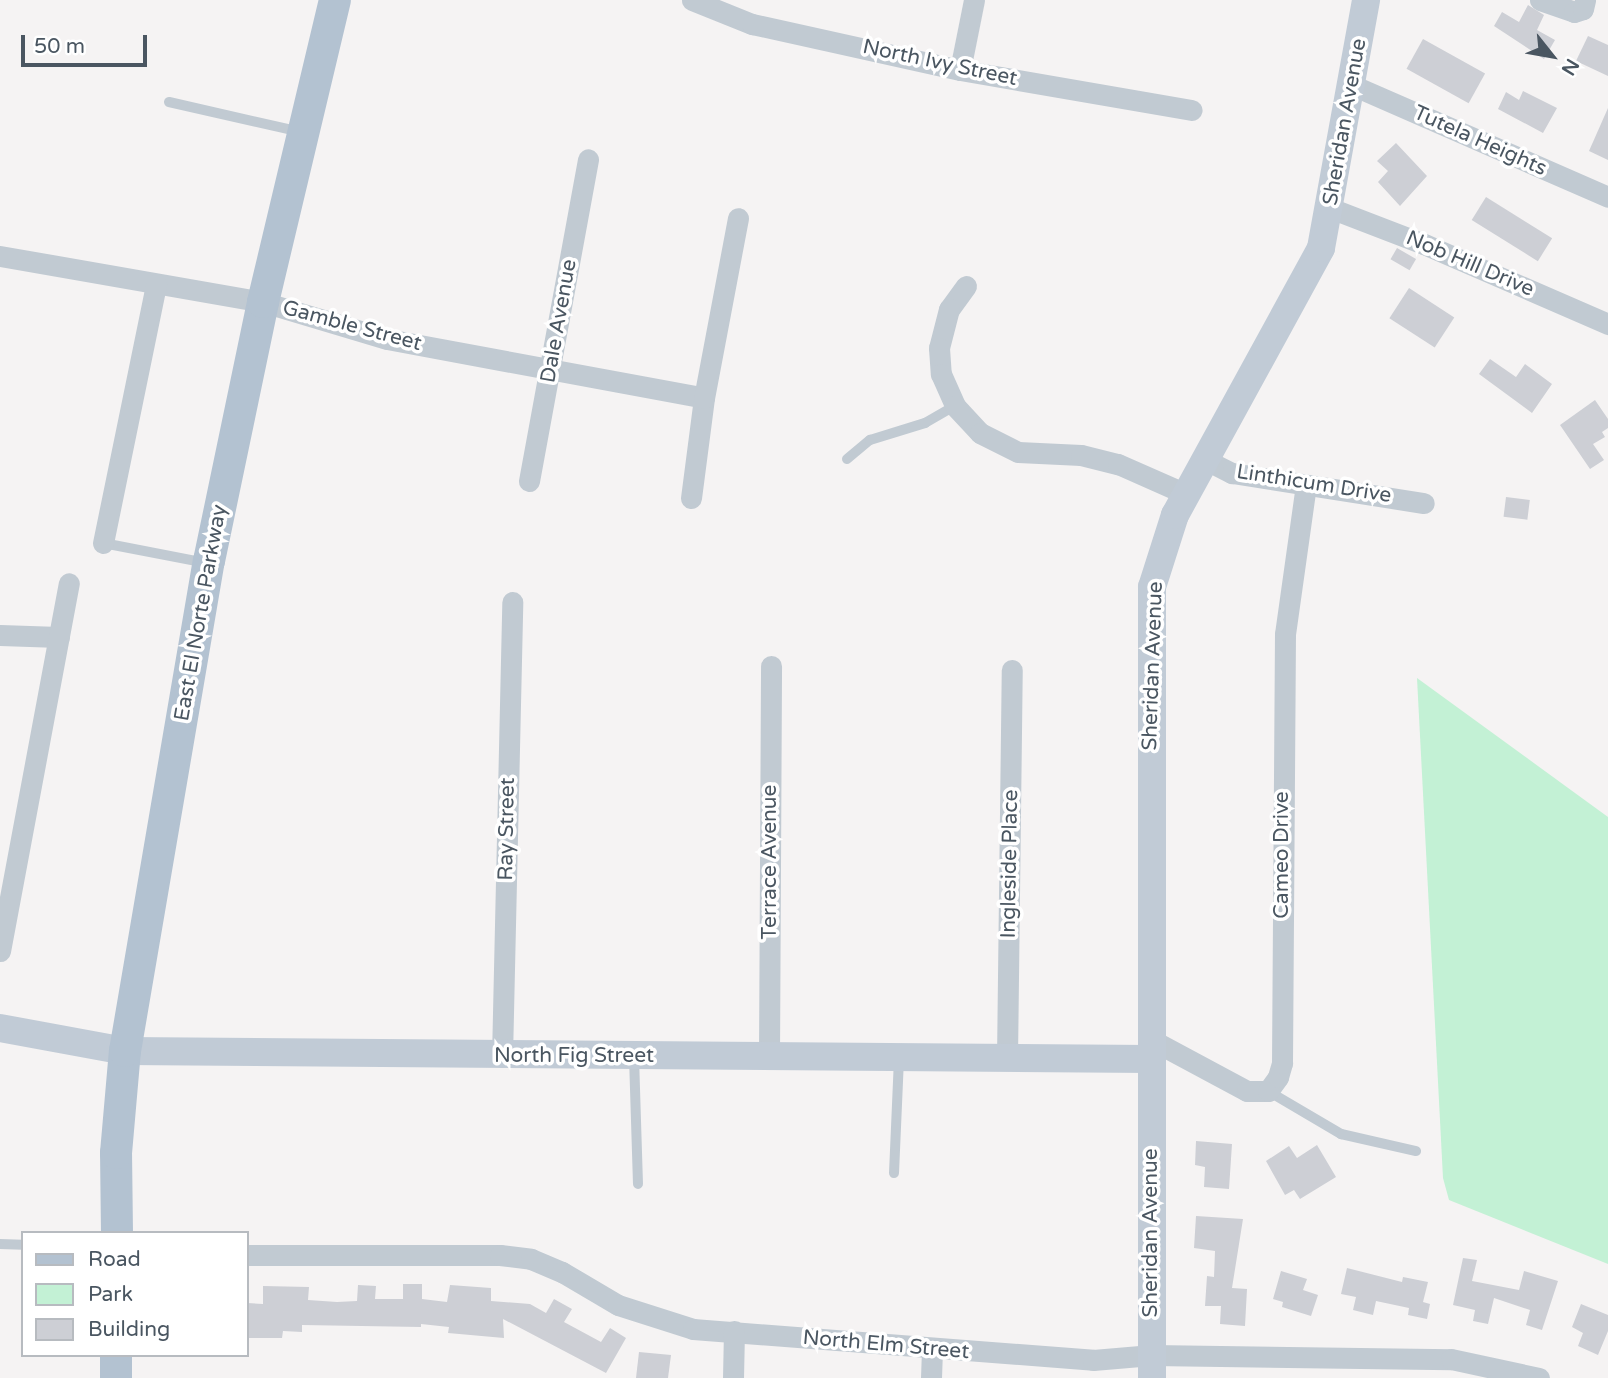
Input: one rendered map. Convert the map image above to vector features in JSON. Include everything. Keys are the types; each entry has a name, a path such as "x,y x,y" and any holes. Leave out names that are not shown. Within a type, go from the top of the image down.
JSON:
{"main road":[{"name":"East El Norte Parkway","path":"117,1231 116,1153 125,1051 209,563 263,302 335,0"},
{"path":"116,1357 116,1378"}],"street":[{"name":"North Ivy Street","path":"692,0 752,24 960,70 1192,110"},
{"path":"960,70 974,0"},
{"name":"Sheridan Avenue","path":"1152,1367 1152,598 1160,551 1186,494 1308,278 1321,248 1366,0"},
{"path":"1540,0 1574,12 1583,9 1585,0"},
{"name":"Tutela Heights","path":"1352,85 1608,197"},
{"name":"Dale Avenue","path":"529,481 587,159"},
{"name":"Nob Hill Drive","path":"1329,208 1424,244 1608,324"},
{"path":"691,498 704,398 738,218"},
{"name":"Gamble Street","path":"0,257 263,302 387,339 550,373 704,398"},
{"path":"103,544 156,284"},
{"path":"965,286 949,309 939,348 941,374 955,406 981,433 1018,452 1094,458 1186,494"},
{"name":"Linthicum Drive","path":"1206,460 1232,473 1424,503"},
{"name":"Cameo Drive","path":"1268,1091 1282,1063 1285,634 1306,485"},
{"path":"0,951 69,583"},
{"name":"Ray Street","path":"502,1057 512,602"},
{"path":"0,635 59,637"},
{"name":"Terrace Avenue","path":"769,1057 771,666"},
{"name":"Ingleside Place","path":"1007,1059 1012,670"},
{"name":"North Fig Street","path":"0,1028 125,1051 502,1057 1007,1059 1150,1049"},
{"path":"1150,1049 1233,1087 1258,1094 1268,1091"},
{"name":"North Elm Street","path":"248,1255 500,1255 531,1259 562,1272 618,1305 693,1329 932,1350 1093,1360 1152,1367 1374,1368 1451,1359 1539,1378"},
{"path":"733,1378 734,1331"},
{"path":"931,1378 932,1350"}],"lane":[{"path":"169,103 304,132"},
{"path":"846,459 870,440 925,423 955,406"},
{"path":"103,544 209,563"},
{"path":"634,1056 638,1184"},
{"path":"894,1173 899,1058"},
{"path":"1268,1091 1341,1134 1416,1152"},
{"path":"0,1244 21,1245"}],"green space":[{"path":"1417,678 1608,817 1608,1264 1449,1200 1443,1178"}],"building":[{"path":"1528,5 1544,15 1537,30 1555,40 1544,59 1494,26 1502,12 1519,22"},
{"path":"1588,36 1608,45 1608,76 1576,61"},
{"path":"1423,39 1485,73 1469,103 1407,69"},
{"path":"1523,91 1557,108 1543,133 1498,109 1506,92 1519,100"},
{"path":"1608,108 1608,160 1589,151"},
{"path":"1396,143 1427,176 1400,206 1378,182 1388,171 1377,161"},
{"path":"1486,197 1552,238 1538,261 1472,220"},
{"path":"1397,248 1416,259 1410,270 1390,259"},
{"path":"1409,288 1454,317 1435,348 1389,318"},
{"path":"1490,359 1516,377 1525,364 1552,384 1532,413 1479,374"},
{"path":"1595,400 1608,419 1608,428 1602,432 1605,437 1593,444 1604,460 1590,469 1560,425"},
{"path":"1506,497 1530,500 1527,520 1504,517"},
{"path":"1196,1141 1232,1144 1229,1189 1204,1187 1205,1167 1195,1165"},
{"path":"1317,1145 1336,1177 1300,1199 1294,1190 1285,1195 1266,1161 1289,1146 1297,1158"},
{"path":"1196,1216 1243,1219 1232,1288 1247,1289 1245,1326 1220,1324 1221,1306 1205,1306 1207,1276 1214,1277 1215,1251 1194,1248"},
{"path":"1463,1258 1477,1260 1472,1281 1519,1290 1524,1271 1558,1281 1542,1330 1526,1325 1530,1310 1494,1298 1488,1324 1473,1321 1475,1310 1453,1305"},
{"path":"1347,1268 1402,1282 1403,1277 1428,1282 1423,1302 1430,1304 1427,1319 1408,1315 1409,1308 1376,1301 1373,1315 1353,1310 1356,1297 1341,1294"},
{"path":"1281,1271 1307,1279 1303,1290 1318,1295 1311,1316 1282,1307 1283,1302 1273,1299"},
{"path":"403,1284 422,1284 422,1299 447,1302 450,1285 491,1288 491,1301 530,1304 546,1313 554,1299 572,1309 564,1322 601,1342 610,1328 626,1338 606,1373 503,1319 504,1338 448,1333 449,1327 421,1324 421,1327 302,1325 302,1332 283,1331 282,1338 248,1338 248,1303 263,1304 263,1286 309,1287 308,1300 337,1302 357,1301 358,1285 376,1286 375,1299 403,1299"},
{"path":"1581,1304 1608,1315 1608,1331 1598,1355 1578,1346 1583,1333 1572,1327"},
{"path":"639,1352 671,1355 668,1378 636,1378"}]}
